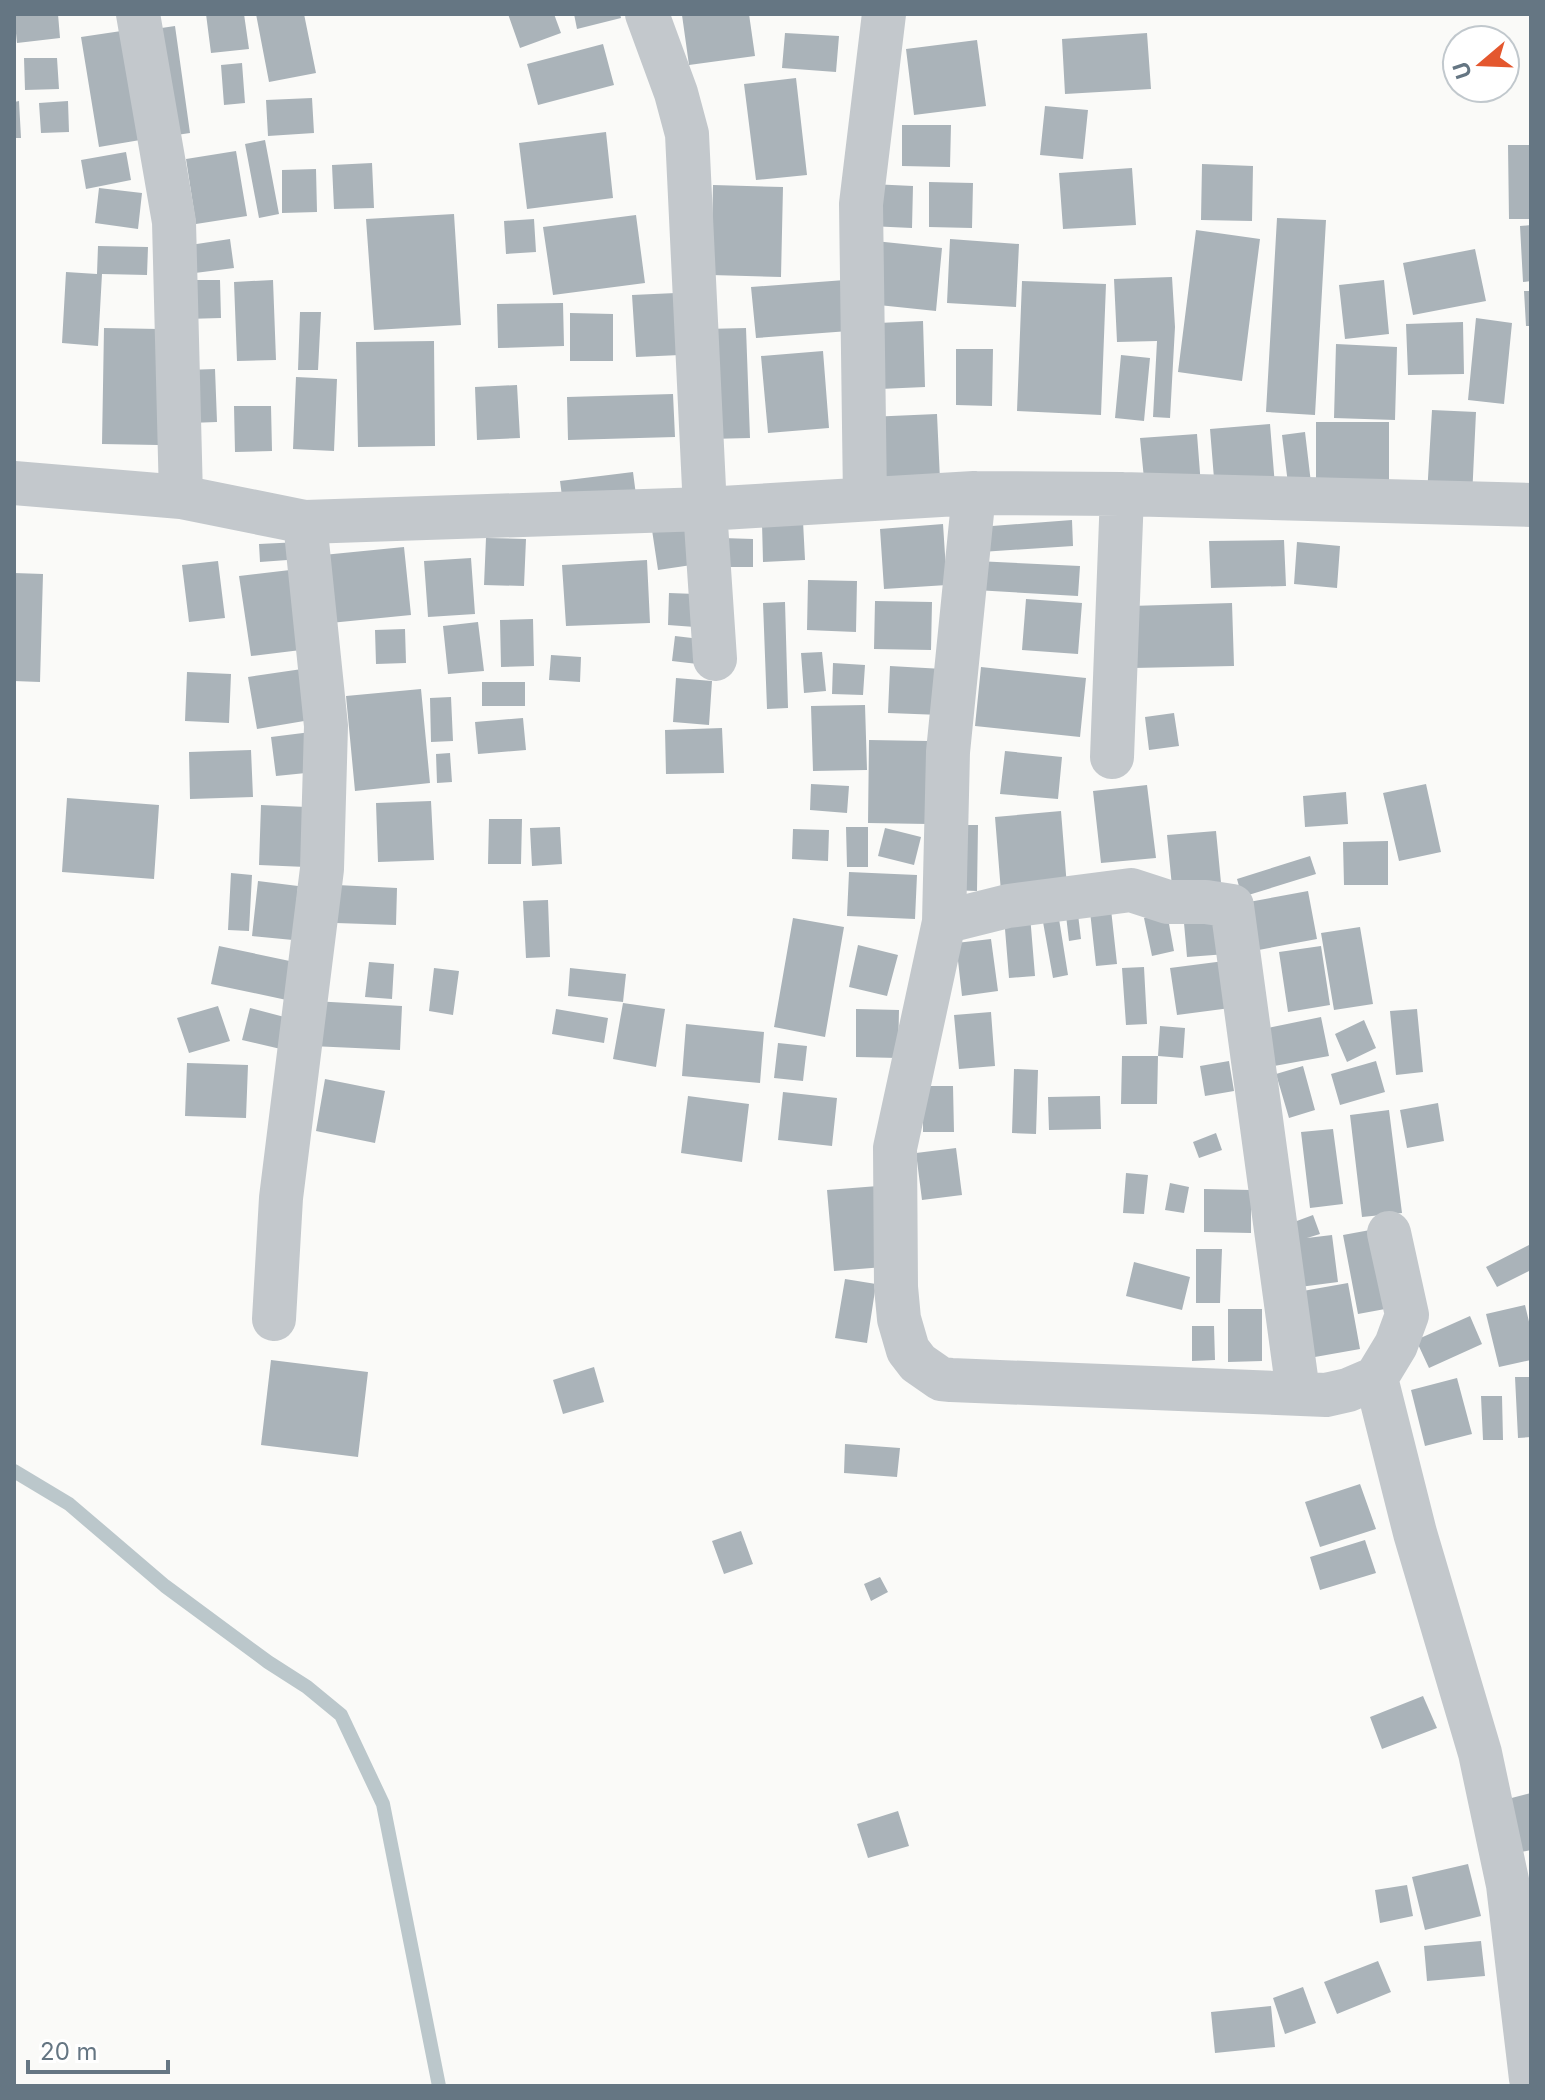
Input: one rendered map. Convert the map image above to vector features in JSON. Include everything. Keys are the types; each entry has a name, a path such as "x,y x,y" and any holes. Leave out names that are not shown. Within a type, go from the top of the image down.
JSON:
{"street":[{"path":"138,14 174,222 181,497"},
{"path":"647,14 676,93 687,134 715,659"},
{"path":"865,499 861,204 884,14"},
{"path":"14,483 181,497 305,522 705,509 974,493 1531,505"},
{"path":"974,493 948,752 944,922 895,1148 897,1307 908,1350 929,1372 941,1379 951,1380 1326,1395 1348,1390 1376,1378 1396,1345 1407,1315 1389,1233"},
{"path":"1112,757 1122,494"},
{"path":"274,1319 281,1198 322,869 326,726 305,522"},
{"path":"944,922 1008,906 1131,890 1168,902 1232,906 1298,1392"},
{"path":"1376,1378 1415,1533 1480,1753 1508,1885 1531,2079"}],"building":[{"path":"14,14 58,14 60,38 17,43"},
{"path":"206,14 244,14 249,49 211,53"},
{"path":"256,14 304,14 316,73 269,82"},
{"path":"508,14 554,14 561,33 520,48"},
{"path":"574,14 620,14 621,18 577,29"},
{"path":"749,14 755,56 689,65 682,15"},
{"path":"175,26 190,133 163,137 148,30"},
{"path":"128,30 146,139 99,147 81,37"},
{"path":"785,33 839,36 836,72 782,68"},
{"path":"1147,33 1151,89 1065,94 1062,39"},
{"path":"977,40 986,106 914,115 906,49"},
{"path":"603,44 614,85 538,105 527,64"},
{"path":"24,58 57,58 59,89 25,90"},
{"path":"242,63 245,103 224,105 221,65"},
{"path":"796,78 807,175 756,180 744,84"},
{"path":"312,98 314,133 268,136 266,100"},
{"path":"19,101 21,138 14,138 14,102"},
{"path":"68,101 69,132 41,133 39,103"},
{"path":"1045,106 1088,110 1083,159 1040,155"},
{"path":"902,125 951,125 950,167 902,166"},
{"path":"606,132 613,198 527,209 519,143"},
{"path":"265,140 279,214 259,218 245,144"},
{"path":"1508,145 1531,145 1531,219 1509,219"},
{"path":"236,151 247,216 196,224 186,159"},
{"path":"126,152 131,180 86,189 81,160"},
{"path":"372,163 374,208 334,209 332,165"},
{"path":"1202,164 1253,166 1252,221 1201,220"},
{"path":"1132,168 1136,225 1063,229 1059,173"},
{"path":"316,169 317,212 282,213 282,170"},
{"path":"929,182 973,183 972,228 929,227"},
{"path":"871,184 913,186 912,228 869,226"},
{"path":"713,185 783,187 781,277 711,275"},
{"path":"99,188 142,193 138,229 95,223"},
{"path":"454,214 461,325 374,330 366,219"},
{"path":"636,215 645,283 553,295 543,227"},
{"path":"1277,218 1326,220 1315,415 1266,412"},
{"path":"534,219 536,252 506,254 504,221"},
{"path":"1531,225 1531,281 1523,282 1520,226"},
{"path":"1196,230 1260,239 1242,381 1178,372"},
{"path":"230,239 234,268 195,273 190,245"},
{"path":"950,239 1019,244 1016,307 947,303"},
{"path":"875,241 942,248 936,311 869,304"},
{"path":"98,246 148,247 147,275 102,274 98,346 62,343 66,272 97,274"},
{"path":"1475,249 1486,301 1413,315 1403,263"},
{"path":"1172,277 1175,327 1170,418 1153,417 1157,341 1117,342 1114,279"},
{"path":"186,280 220,280 221,318 186,319"},
{"path":"273,280 276,360 237,361 234,282"},
{"path":"845,280 849,331 756,338 751,287"},
{"path":"1384,280 1389,334 1345,339 1339,285"},
{"path":"1022,281 1106,284 1101,415 1017,411"},
{"path":"1524,291 1531,291 1531,326 1526,326"},
{"path":"676,293 680,355 636,357 632,295"},
{"path":"563,303 564,346 498,348 497,304"},
{"path":"300,312 321,312 318,370 298,370"},
{"path":"570,313 613,314 613,361 570,361"},
{"path":"1476,318 1512,323 1504,404 1468,400"},
{"path":"923,321 925,387 880,389 878,323"},
{"path":"1463,322 1464,374 1408,375 1406,324"},
{"path":"104,328 159,329 158,445 102,444"},
{"path":"746,328 750,438 709,439 706,329"},
{"path":"434,341 435,446 358,447 356,342"},
{"path":"1336,344 1397,347 1395,420 1334,418"},
{"path":"956,349 993,349 992,406 956,405"},
{"path":"823,351 829,428 768,433 761,356"},
{"path":"1121,355 1150,358 1144,421 1115,418"},
{"path":"215,369 217,422 189,423 186,370"},
{"path":"296,377 337,379 334,451 293,449"},
{"path":"517,385 520,438 477,440 475,387"},
{"path":"673,394 675,437 568,440 567,397"},
{"path":"234,406 271,406 272,451 235,452"},
{"path":"1432,410 1476,412 1472,498 1427,495"},
{"path":"937,414 940,480 870,483 868,417"},
{"path":"1316,422 1389,422 1389,481 1316,481"},
{"path":"1270,424 1275,486 1215,491 1210,429"},
{"path":"1305,432 1311,483 1289,492 1282,435"},
{"path":"1197,434 1201,486 1145,489 1140,438"},
{"path":"633,472 636,495 563,504 560,481"},
{"path":"1072,520 1073,546 981,552 979,527"},
{"path":"803,521 805,560 763,562 762,523"},
{"path":"699,523 705,563 658,570 652,530"},
{"path":"943,524 947,585 884,589 880,529"},
{"path":"486,538 526,539 524,586 484,585"},
{"path":"722,538 753,539 753,567 722,567"},
{"path":"1284,540 1286,586 1211,588 1209,541"},
{"path":"300,542 301,559 260,562 259,544"},
{"path":"1297,542 1340,546 1337,588 1294,584"},
{"path":"404,547 411,615 320,624 313,556"},
{"path":"471,558 475,614 428,617 424,561"},
{"path":"647,560 650,623 566,626 562,565"},
{"path":"218,561 225,618 189,622 182,565"},
{"path":"976,561 1080,566 1078,596 975,590"},
{"path":"290,570 301,650 251,656 239,576"},
{"path":"14,573 43,574 40,682 14,681"},
{"path":"808,580 857,581 856,632 807,630"},
{"path":"669,593 696,594 695,627 668,625"},
{"path":"1026,599 1082,603 1078,654 1022,650"},
{"path":"875,601 932,602 931,650 874,649"},
{"path":"785,602 788,708 767,709 763,603"},
{"path":"1232,603 1234,666 1132,668 1130,606"},
{"path":"533,619 534,666 501,667 500,620"},
{"path":"478,622 484,671 448,674 443,626"},
{"path":"405,629 406,663 376,664 375,630"},
{"path":"675,636 709,640 706,665 672,661"},
{"path":"822,652 826,691 804,693 801,653"},
{"path":"551,655 581,657 580,682 549,680"},
{"path":"833,663 865,665 863,695 832,694"},
{"path":"890,666 943,669 941,715 888,713"},
{"path":"981,667 1086,678 1080,737 975,726"},
{"path":"302,669 310,720 257,729 248,677"},
{"path":"187,672 231,674 229,723 185,721"},
{"path":"676,678 712,681 709,725 673,722"},
{"path":"482,682 525,682 525,706 482,706"},
{"path":"421,689 430,783 355,791 346,696"},
{"path":"451,697 453,741 431,742 430,698"},
{"path":"865,705 867,770 813,771 811,706"},
{"path":"1174,713 1179,746 1149,750 1145,717"},
{"path":"523,718 526,750 478,754 475,722"},
{"path":"722,728 724,773 666,774 665,730"},
{"path":"311,732 316,772 276,776 271,737"},
{"path":"869,740 929,741 928,824 868,823"},
{"path":"251,750 253,797 190,799 189,752"},
{"path":"1005,751 1062,757 1058,799 1000,794"},
{"path":"450,753 452,782 437,783 436,754"},
{"path":"811,784 849,786 847,813 810,810"},
{"path":"1426,784 1441,852 1399,861 1383,793"},
{"path":"1147,785 1156,858 1101,863 1093,791"},
{"path":"1346,792 1348,824 1305,827 1303,796"},
{"path":"67,798 159,805 154,879 62,872"},
{"path":"431,801 434,860 378,862 376,803"},
{"path":"261,805 307,807 306,867 259,865"},
{"path":"1061,811 1067,887 1001,892 995,817"},
{"path":"489,819 522,819 521,864 488,864"},
{"path":"950,825 978,825 977,891 949,890"},
{"path":"560,827 562,864 532,866 530,828"},
{"path":"846,827 868,827 868,867 847,867"},
{"path":"885,828 921,837 914,865 878,856"},
{"path":"793,829 829,830 828,861 792,859"},
{"path":"1216,831 1222,893 1173,897 1167,835"},
{"path":"1388,841 1388,885 1344,885 1343,842"},
{"path":"1310,856 1316,874 1242,897 1237,879"},
{"path":"849,872 917,875 915,919 847,916"},
{"path":"231,873 252,875 249,931 228,930"},
{"path":"258,881 298,886 293,940 252,936"},
{"path":"337,885 397,888 396,925 336,923"},
{"path":"1308,891 1317,939 1248,952 1238,904"},
{"path":"548,900 550,957 526,958 523,901"},
{"path":"1110,900 1117,964 1096,966 1089,902"},
{"path":"1077,906 1081,939 1069,941 1065,907"},
{"path":"1167,913 1174,951 1152,956 1144,918"},
{"path":"1030,915 1035,976 1009,978 1004,917"},
{"path":"793,918 844,927 825,1037 774,1027"},
{"path":"1059,919 1068,975 1053,978 1043,922"},
{"path":"1223,919 1227,954 1187,957 1184,923"},
{"path":"1360,927 1373,1004 1334,1010 1321,933"},
{"path":"991,939 998,991 962,996 956,943"},
{"path":"858,945 898,955 887,996 849,987"},
{"path":"219,946 304,964 296,1002 211,984"},
{"path":"1321,946 1330,1005 1288,1012 1279,952"},
{"path":"1232,960 1238,1007 1177,1015 1170,968"},
{"path":"369,962 394,964 392,999 365,997"},
{"path":"1144,967 1147,1024 1126,1025 1122,968"},
{"path":"434,968 459,971 453,1015 429,1011"},
{"path":"570,968 626,974 623,1002 568,996"},
{"path":"313,1001 402,1006 400,1050 311,1046"},
{"path":"623,1003 665,1009 656,1067 613,1059"},
{"path":"218,1006 230,1041 189,1053 177,1018"},
{"path":"250,1008 292,1019 285,1050 242,1040"},
{"path":"556,1009 608,1018 604,1043 552,1034"},
{"path":"856,1009 899,1010 898,1058 856,1057"},
{"path":"1417,1009 1423,1072 1396,1075 1390,1011"},
{"path":"991,1012 995,1066 959,1069 954,1015"},
{"path":"1321,1017 1329,1056 1269,1067 1263,1029"},
{"path":"1364,1020 1376,1048 1347,1062 1335,1034"},
{"path":"686,1024 764,1032 760,1083 682,1076"},
{"path":"1160,1026 1185,1028 1183,1058 1158,1056"},
{"path":"778,1043 807,1046 803,1081 774,1078"},
{"path":"1122,1056 1158,1056 1157,1104 1121,1104"},
{"path":"1229,1061 1234,1091 1205,1096 1200,1066"},
{"path":"1376,1061 1385,1092 1340,1105 1331,1074"},
{"path":"187,1063 248,1065 246,1118 185,1116"},
{"path":"1303,1066 1315,1110 1289,1118 1276,1074"},
{"path":"1014,1069 1038,1070 1036,1134 1012,1133"},
{"path":"325,1079 385,1091 375,1143 316,1131"},
{"path":"923,1086 953,1086 954,1132 923,1132"},
{"path":"783,1092 837,1098 832,1146 778,1140"},
{"path":"688,1096 749,1104 742,1162 681,1153"},
{"path":"1100,1096 1101,1129 1049,1130 1048,1097"},
{"path":"1438,1103 1444,1141 1407,1148 1400,1110"},
{"path":"1389,1110 1402,1213 1362,1217 1350,1115"},
{"path":"1333,1129 1343,1204 1310,1208 1301,1132"},
{"path":"1216,1133 1222,1150 1199,1158 1193,1142"},
{"path":"956,1148 962,1195 922,1200 916,1153"},
{"path":"1126,1173 1148,1175 1144,1214 1123,1213"},
{"path":"1170,1183 1189,1187 1184,1213 1165,1210"},
{"path":"878,1186 884,1267 834,1271 827,1190"},
{"path":"1204,1189 1251,1190 1251,1233 1204,1232"},
{"path":"1313,1215 1320,1234 1307,1238 1332,1235 1338,1282 1292,1288 1286,1225"},
{"path":"1381,1228 1396,1307 1358,1314 1343,1235"},
{"path":"1531,1244 1531,1270 1497,1287 1486,1267"},
{"path":"1196,1249 1222,1249 1220,1303 1196,1303"},
{"path":"1134,1262 1190,1277 1182,1310 1126,1296"},
{"path":"845,1279 876,1284 867,1343 835,1338"},
{"path":"1348,1283 1360,1349 1298,1360 1286,1294"},
{"path":"1525,1305 1531,1330 1531,1360 1499,1367 1486,1314"},
{"path":"1228,1309 1262,1309 1262,1361 1228,1362"},
{"path":"1470,1316 1482,1344 1429,1368 1416,1340"},
{"path":"1192,1326 1214,1326 1215,1360 1192,1361"},
{"path":"271,1360 368,1372 358,1457 261,1445"},
{"path":"594,1367 604,1402 563,1414 553,1380"},
{"path":"1515,1377 1531,1377 1531,1437 1518,1438"},
{"path":"1457,1378 1472,1434 1425,1446 1411,1390"},
{"path":"1481,1396 1502,1396 1503,1440 1483,1440"},
{"path":"845,1444 900,1448 897,1477 844,1473"},
{"path":"1360,1484 1376,1529 1320,1547 1305,1502"},
{"path":"741,1531 753,1564 724,1574 712,1541"},
{"path":"1365,1540 1376,1573 1320,1590 1310,1557"},
{"path":"880,1577 888,1592 871,1601 864,1584"},
{"path":"1423,1696 1437,1728 1382,1749 1370,1717"},
{"path":"1531,1793 1531,1850 1512,1854 1500,1801"},
{"path":"898,1811 909,1846 868,1858 857,1824"},
{"path":"1468,1864 1481,1916 1425,1930 1412,1877"},
{"path":"1407,1885 1413,1916 1380,1923 1375,1890"},
{"path":"1481,1941 1485,1976 1427,1981 1424,1946"},
{"path":"1378,1961 1391,1992 1337,2014 1324,1982"},
{"path":"1303,1987 1316,2023 1285,2034 1273,1998"},
{"path":"1271,2006 1275,2047 1215,2053 1211,2012"}],"waterway":[{"path":"14,1471 69,1504 165,1586 307,1687 341,1715 383,1804 439,2086"}]}
